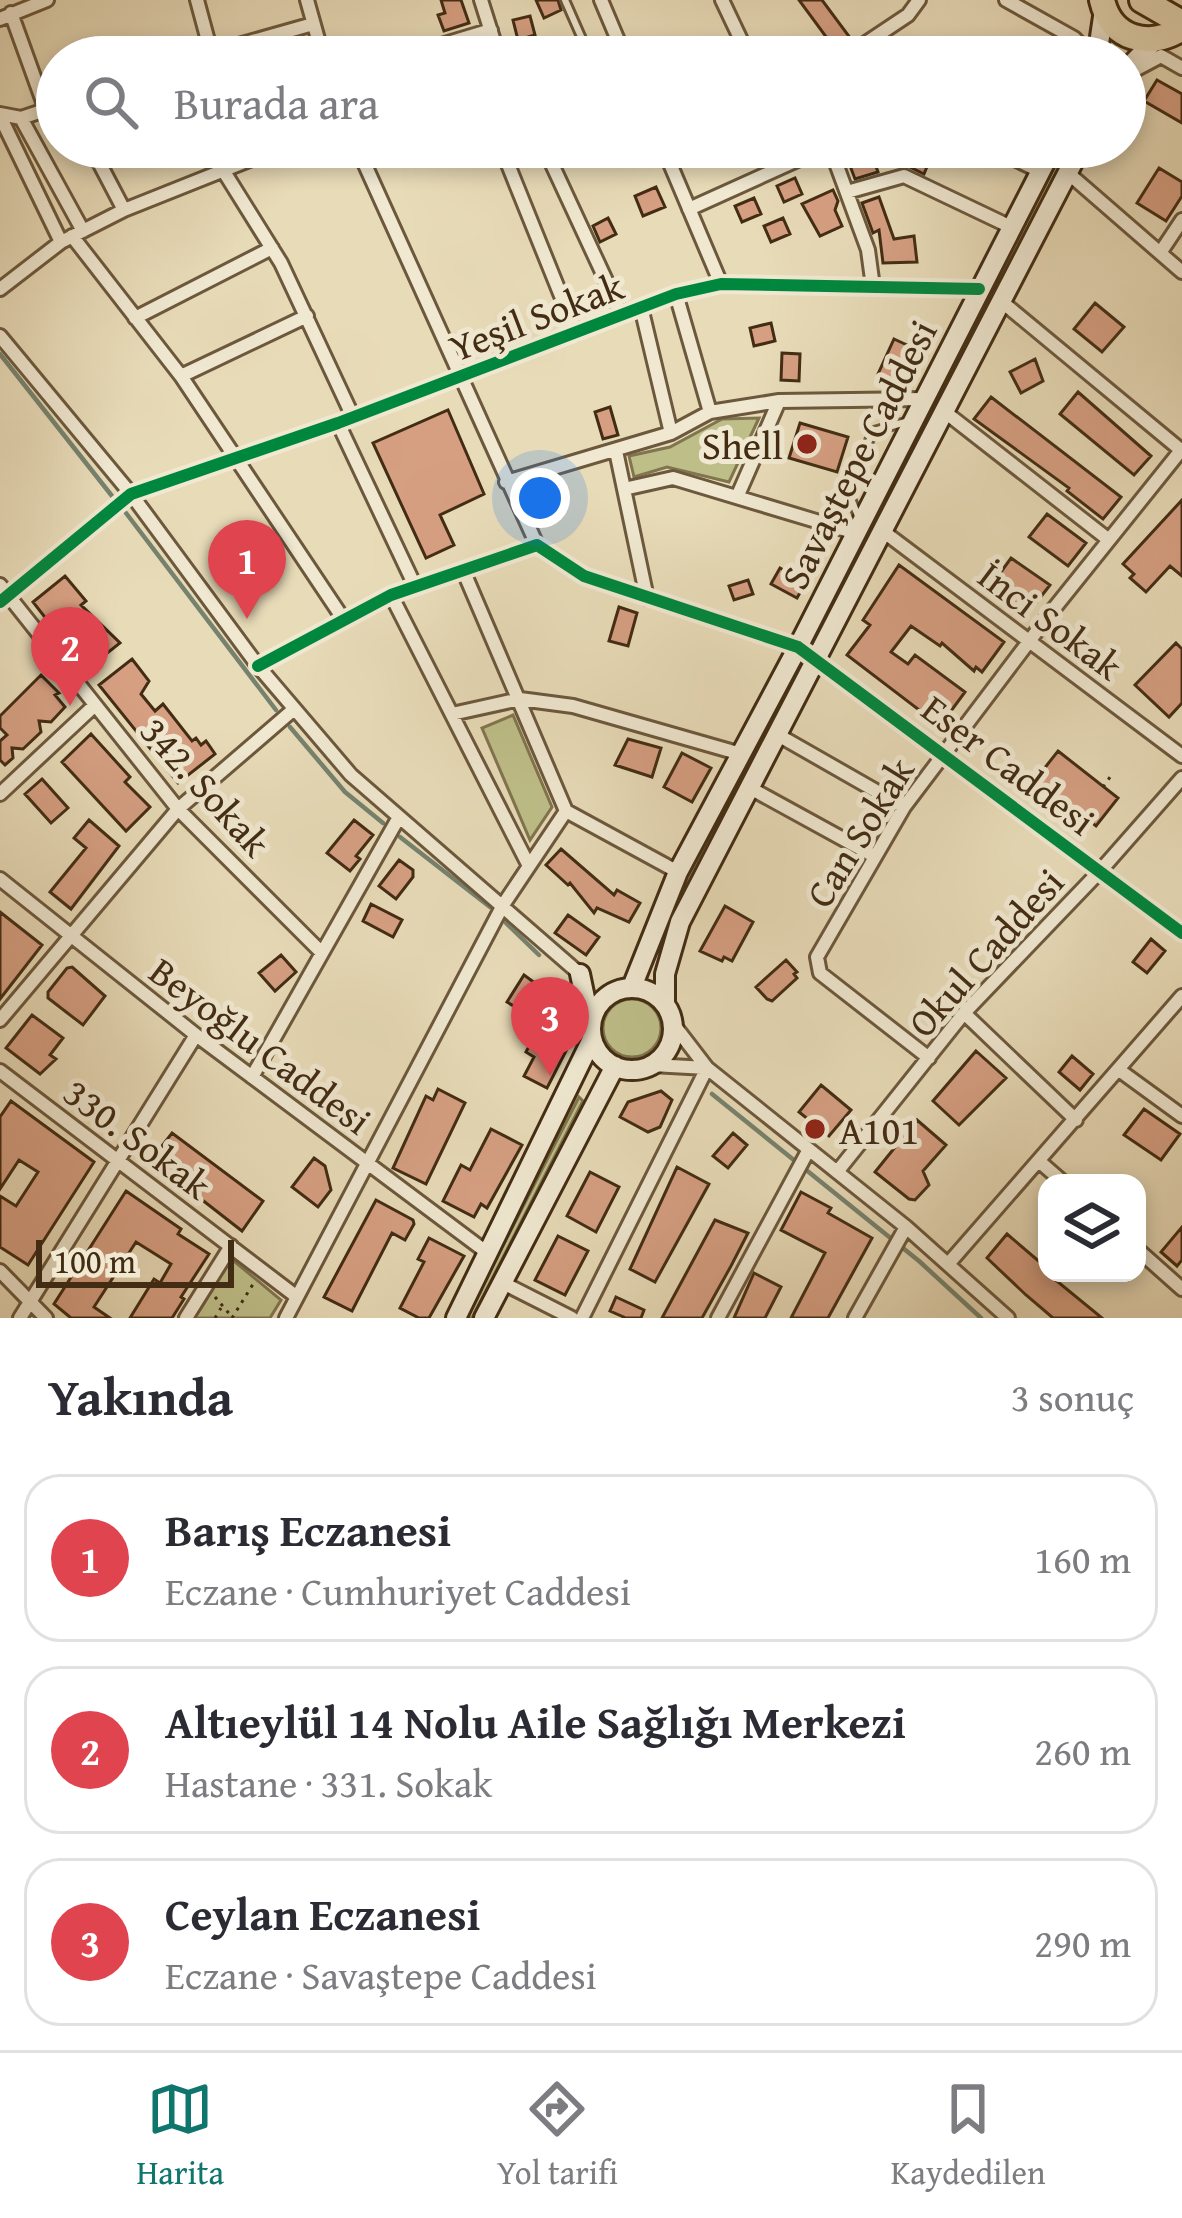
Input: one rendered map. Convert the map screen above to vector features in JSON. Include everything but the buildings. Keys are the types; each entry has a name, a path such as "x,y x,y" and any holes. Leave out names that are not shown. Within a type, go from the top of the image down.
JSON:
{"highway":[{"path":"1142,0 1173,36"},
{"path":"1103,5 1124,34 1173,36"}],"main road":[{"path":"1098,36 1103,5"},
{"path":"1146,57 1173,36"},
{"name":"Savaştepe Caddesi","path":"626,988 678,872 1042,168"},
{"name":"Savaştepe Caddesi","path":"664,1003 665,974 680,922 1070,168"},
{"path":"580,974 602,986 656,994 664,1003 674,1025 669,1048 652,1065 627,1070 604,1060 591,1033 580,974"},
{"path":"456,1318 591,1033 600,1003 626,988"},
{"path":"484,1318 614,1066"}],"street":[{"path":"36,77 6,16 46,0"},
{"path":"197,0 207,36"},
{"path":"307,0 317,36"},
{"path":"481,0 492,36"},
{"path":"601,0 616,36"},
{"path":"722,0 739,36"},
{"path":"879,36 908,15 919,0"},
{"path":"1006,0 1070,36"},
{"path":"269,36 313,24"},
{"path":"470,36 490,30"},
{"path":"1146,63 1161,56 1182,68"},
{"path":"0,115 21,118 36,113"},
{"path":"0,115 72,236 181,376 344,620"},
{"path":"21,118 36,153"},
{"path":"43,168 72,236"},
{"path":"102,168 124,210"},
{"path":"0,289 72,236 228,168"},
{"path":"258,666 392,595 537,545 367,168"},
{"path":"509,168 576,333"},
{"path":"554,168 622,315"},
{"path":"672,168 721,284"},
{"path":"689,209 781,168"},
{"path":"837,168 868,250 873,287"},
{"path":"1034,168 1040,171"},
{"path":"223,170 272,248 353,417"},
{"path":"1068,173 1182,272"},
{"path":"847,192 904,176 1011,227"},
{"path":"1160,253 1182,220"},
{"path":"136,318 272,248"},
{"name":"Yeşil Sokak","path":"131,494 338,423 676,294 721,284 979,290"},
{"path":"676,294 710,412"},
{"path":"1001,301 1182,450"},
{"path":"641,307 671,433"},
{"path":"181,376 307,316"},
{"path":"0,336 131,494 293,710 351,775 580,974"},
{"path":"506,482 671,433 710,412 779,400 922,399"},
{"path":"738,495 779,400"},
{"path":"945,412 1109,540"},
{"path":"338,423 415,586"},
{"name":"Can Sokak","path":"928,1058 820,973 817,957 904,807 1029,640 1182,450"},
{"path":"616,451 647,598"},
{"path":"624,489 673,478 859,528"},
{"path":"3,594 131,494"},
{"name":"İnci Sokak","path":"884,532 1182,756"},
{"name":"Eser Caddesi","path":"537,545 584,576 798,646 1182,933"},
{"path":"463,570 566,811 678,872"},
{"name":"342. Sokak","path":"3,594 178,809 322,952"},
{"path":"392,595 529,866"},
{"path":"452,714 520,699 573,706 741,754"},
{"path":"0,794 95,705"},
{"path":"0,1020 178,809 293,710"},
{"path":"778,735 904,807"},
{"name":"Okul Caddesi","path":"837,1172 964,1013 1182,778"},
{"path":"750,788 874,856"},
{"path":"286,1318 503,904 566,811"},
{"path":"252,1077 399,817"},
{"name":"Beyoğlu Caddesi","path":"0,879 196,1035 489,1254"},
{"path":"949,1263 1182,996"},
{"path":"964,1013 1076,1120"},
{"path":"674,1025 707,1068 907,1227 1008,1318"},
{"path":"20,1318 196,1035"},
{"path":"652,1065 707,1068"},
{"path":"582,1318 707,1068"},
{"path":"1119,1070 1182,1117"},
{"name":"330. Sokak","path":"2,1078 298,1297"},
{"path":"718,1318 808,1151"},
{"path":"1040,1162 1054,1174"},
{"path":"855,1318 907,1227"},
{"path":"186,1318 231,1246"},
{"path":"1146,1257 1182,1289"},
{"path":"0,1270 46,1318"},
{"path":"503,1283 572,1318"}],"lane":[{"path":"565,0 581,36"},
{"path":"859,528 845,486 874,431 912,420"}],"path":[{"path":"1102,787 1113,773"},
{"path":"213,1294 233,1318 262,1270"},
{"path":"215,1318 222,1306"}],"green space":[{"path":"1052,168 1059,168 817,639"},
{"path":"759,418 729,482 667,467 634,477 629,456 670,447 722,419"},
{"path":"796,683 666,937 662,934 740,779"},
{"path":"513,715 552,807 530,840 482,728"},
{"path":"632,999 652,1008 661,1028 652,1048 632,1057 612,1048 603,1028 612,1008"},
{"path":"579,1097 583,1101 472,1318 466,1318"},
{"path":"229,1257 281,1300 270,1318 191,1318"}],"waterway":[{"path":"0,354 112,496"},
{"path":"126,513 276,710"},
{"path":"290,727 345,792 383,823"},
{"path":"400,837 490,907"},
{"path":"506,923 539,955"},
{"path":"712,1094 919,1261 981,1318"}],"cycle path":[{"path":"0,602 131,494 338,423 676,294 721,284 979,289"},
{"path":"258,666 391,595 537,545 584,576 798,647 1182,933"}],"place":[{"name":"Shell","path":"807,444"},
{"name":"Barış Eczanesi","path":"247,619"},
{"name":"Altıeylül 14 Nolu Aile Sağlığı Merkezi","path":"70,706"},
{"name":"Ceylan Eczanesi","path":"550,1076"},
{"name":"A101","path":"815,1129"}]}
